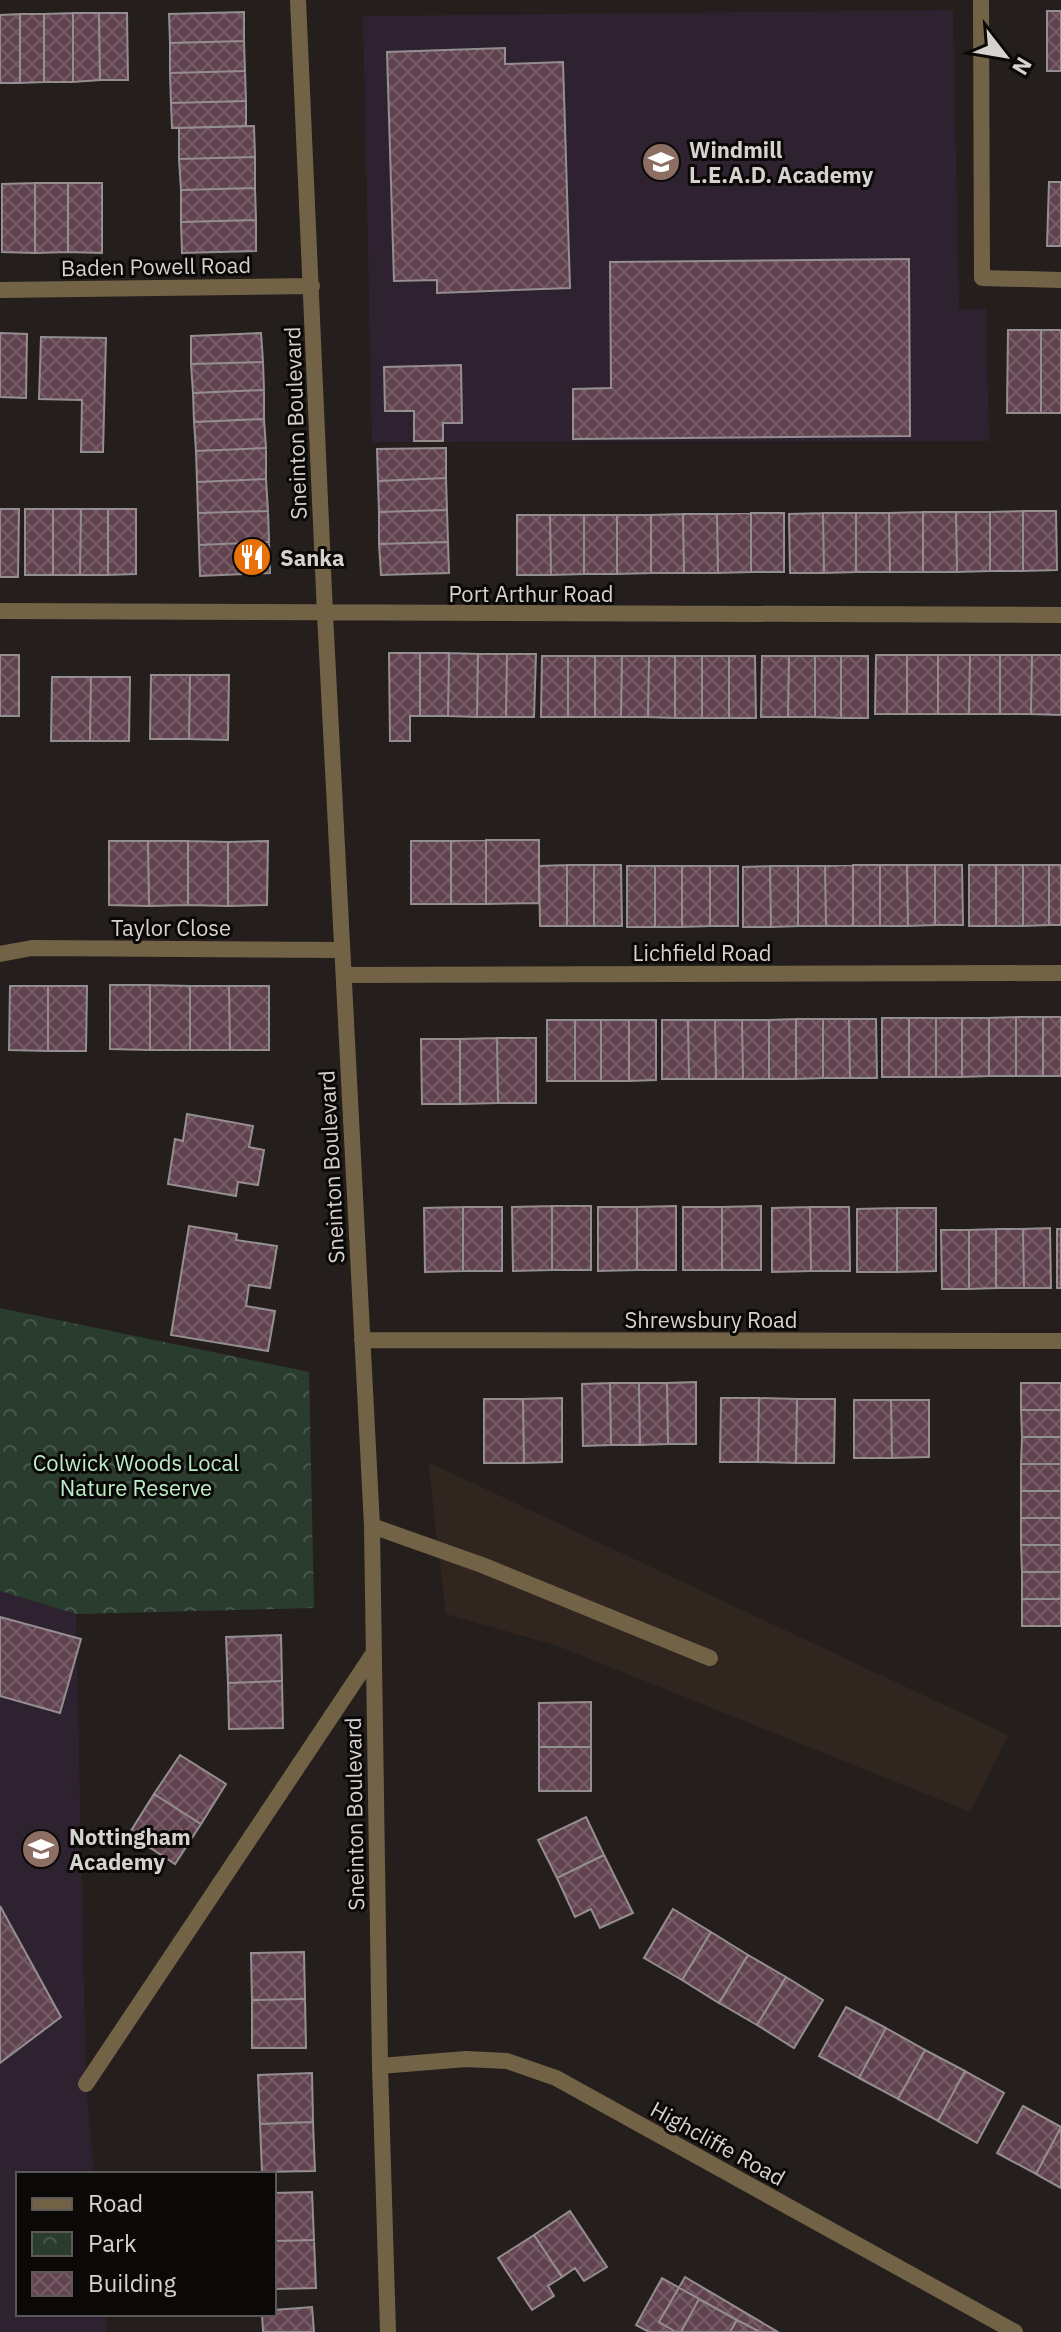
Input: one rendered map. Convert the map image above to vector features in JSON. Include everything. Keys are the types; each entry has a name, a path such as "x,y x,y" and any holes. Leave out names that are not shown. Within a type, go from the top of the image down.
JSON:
{"street":[{"name":"Sneinton Boulevard","path":"298,0 325,614 372,1526 380,2066 388,2332"},
{"path":"981,0 982,278 1061,280"},
{"name":"Baden Powell Road","path":"0,290 312,286"},
{"name":"Port Arthur Road","path":"0,611 1061,615"},
{"name":"Taylor Close","path":"0,954 32,948 342,950"},
{"name":"Lichfield Road","path":"344,975 1061,973"},
{"name":"Shrewsbury Road","path":"362,1340 1061,1341"},
{"path":"372,1526 482,1565 710,1658"},
{"path":"86,2084 373,1654"},
{"name":"Highcliffe Road","path":"380,2066 466,2059 507,2061 556,2078 1015,2332"}],"shaded area":[{"name":"Windmill L.E.A.D. Academy","path":"953,10 959,309 986,309 989,441 372,442 363,16"},
{"path":"428,1462 1008,1735 970,1812 558,1646 446,1614"},
{"name":"Nottingham Academy","path":"0,1591 76,1614 86,2084 94,2172 16,2172 16,2316 105,2316 107,2332 0,2332"}],"green space":[{"name":"Colwick Woods Local Nature Reserve","path":"0,1308 309,1372 314,1608 76,1614 0,1591"}],"building":[{"path":"1047,11 1061,11 1061,71 1047,71"},
{"path":"244,12 244,41 170,43 169,14"},
{"path":"73,13 99,13 100,80 73,82"},
{"path":"73,13 73,82 44,82 44,14"},
{"path":"99,13 127,13 128,80 100,80"},
{"path":"20,14 20,83 0,83 0,15"},
{"path":"20,14 44,14 44,82 20,83"},
{"path":"244,41 245,71 170,73 170,43"},
{"path":"505,48 505,64 563,62 570,288 437,293 437,280 394,281 387,52"},
{"path":"245,71 246,101 171,103 170,73"},
{"path":"246,101 246,126 172,128 171,103"},
{"path":"254,126 255,157 179,159 179,128"},
{"path":"255,157 255,188 181,190 179,159"},
{"path":"1049,182 1061,182 1061,246 1047,246"},
{"path":"35,183 35,253 2,252 2,184"},
{"path":"35,183 68,183 68,252 35,253"},
{"path":"68,183 102,183 102,253 68,252"},
{"path":"255,188 256,220 181,222 181,190"},
{"path":"256,220 256,251 182,253 181,222"},
{"path":"909,259 910,436 573,439 573,389 611,388 610,262"},
{"path":"1008,330 1041,330 1041,413 1007,413"},
{"path":"1041,330 1061,330 1061,413 1041,413"},
{"path":"0,333 27,334 26,398 0,397"},
{"path":"261,333 263,362 191,364 191,336"},
{"path":"41,337 106,338 103,452 81,452 82,400 39,399"},
{"path":"263,362 264,390 193,393 191,364"},
{"path":"461,365 462,423 443,423 443,441 414,441 414,411 385,411 384,367"},
{"path":"264,390 264,419 194,422 193,393"},
{"path":"264,419 266,448 196,451 194,422"},
{"path":"266,448 266,479 197,482 196,451"},
{"path":"446,448 446,478 378,481 377,449"},
{"path":"446,478 447,510 379,512 378,481"},
{"path":"266,479 268,511 198,513 197,482"},
{"path":"0,509 19,509 18,577 0,577"},
{"path":"25,509 53,509 53,575 25,575"},
{"path":"53,509 81,509 80,575 53,575"},
{"path":"81,509 108,509 108,575 80,575"},
{"path":"108,509 136,509 136,574 108,575"},
{"path":"447,510 448,542 379,544 379,512"},
{"path":"268,511 269,542 199,545 198,513"},
{"path":"1023,511 1056,511 1057,570 1023,571"},
{"path":"1023,511 1023,571 990,571 990,512"},
{"path":"923,512 956,512 957,572 923,572"},
{"path":"923,512 923,572 890,572 889,513"},
{"path":"956,512 990,512 990,571 957,572"},
{"path":"751,513 784,513 784,572 751,572"},
{"path":"751,513 751,572 718,573 717,514"},
{"path":"823,513 856,513 856,572 824,573"},
{"path":"823,513 824,573 790,573 789,514"},
{"path":"856,513 889,513 890,572 856,572"},
{"path":"683,514 717,514 718,573 684,573"},
{"path":"683,514 684,573 651,573 651,515"},
{"path":"517,515 550,515 551,575 517,575"},
{"path":"550,515 584,515 584,574 551,575"},
{"path":"584,515 617,515 617,574 584,574"},
{"path":"617,515 651,515 651,573 617,574"},
{"path":"269,542 270,573 200,576 199,545"},
{"path":"448,542 449,573 381,575 379,544"},
{"path":"389,653 420,653 420,716 410,716 410,741 390,741"},
{"path":"420,653 449,653 448,716 420,716"},
{"path":"449,653 478,654 477,717 448,716"},
{"path":"478,654 507,654 506,717 477,717"},
{"path":"507,654 536,654 534,717 506,717"},
{"path":"0,655 19,655 19,716 0,716"},
{"path":"876,655 907,655 907,714 875,714"},
{"path":"907,655 938,655 938,714 907,714"},
{"path":"938,655 970,655 969,714 938,714"},
{"path":"970,655 1000,655 1000,714 969,714"},
{"path":"1000,655 1032,655 1031,714 1000,714"},
{"path":"1032,655 1061,655 1061,715 1031,714"},
{"path":"542,656 568,656 568,717 541,717"},
{"path":"568,656 595,656 595,717 568,717"},
{"path":"595,656 622,656 621,717 595,717"},
{"path":"622,656 649,656 648,717 621,717"},
{"path":"649,656 675,656 675,718 648,717"},
{"path":"675,656 702,656 702,718 675,718"},
{"path":"702,656 729,656 729,718 702,718"},
{"path":"729,656 755,656 756,718 729,718"},
{"path":"762,656 789,656 788,717 761,717"},
{"path":"789,656 815,656 815,717 788,717"},
{"path":"815,656 841,656 841,718 815,717"},
{"path":"841,656 868,656 868,718 841,718"},
{"path":"151,675 190,675 189,739 150,739"},
{"path":"190,675 229,675 228,740 189,739"},
{"path":"52,677 91,677 90,741 51,741"},
{"path":"91,677 130,677 129,741 90,741"},
{"path":"486,840 486,904 451,904 451,841"},
{"path":"486,840 539,840 539,903 486,904"},
{"path":"109,841 148,841 149,906 109,905"},
{"path":"148,841 188,841 188,905 149,906"},
{"path":"188,841 228,842 228,906 188,905"},
{"path":"268,841 267,905 228,906 228,842"},
{"path":"411,841 451,841 451,904 411,904"},
{"path":"567,865 567,926 540,926 539,866"},
{"path":"567,865 594,865 594,926 567,926"},
{"path":"594,865 621,865 622,926 594,926"},
{"path":"853,865 880,865 880,926 853,926"},
{"path":"853,865 853,926 826,926 825,866"},
{"path":"880,865 907,865 908,926 880,926"},
{"path":"907,865 935,865 935,925 908,926"},
{"path":"935,865 962,865 963,925 935,925"},
{"path":"969,865 996,865 996,926 969,926"},
{"path":"996,865 1023,865 1023,926 996,926"},
{"path":"1023,865 1049,865 1049,925 1023,926"},
{"path":"1049,865 1061,865 1061,925 1049,925"},
{"path":"627,866 655,866 655,927 627,927"},
{"path":"655,866 682,866 682,927 655,927"},
{"path":"682,866 710,866 710,926 682,927"},
{"path":"710,866 738,866 738,926 710,926"},
{"path":"770,866 798,866 798,926 771,927"},
{"path":"770,866 771,927 743,927 743,867"},
{"path":"798,866 825,866 826,926 798,926"},
{"path":"110,985 150,985 150,1050 110,1049"},
{"path":"150,985 190,986 190,1050 150,1050"},
{"path":"10,986 48,986 48,1051 9,1050"},
{"path":"48,986 87,986 86,1051 48,1051"},
{"path":"190,986 229,986 230,1050 190,1050"},
{"path":"229,986 269,986 269,1050 230,1050"},
{"path":"1016,1017 1043,1017 1043,1076 1016,1076"},
{"path":"1016,1017 1016,1076 989,1076 989,1018"},
{"path":"1043,1017 1061,1017 1061,1076 1043,1076"},
{"path":"882,1018 909,1018 909,1077 882,1077"},
{"path":"909,1018 936,1018 936,1077 909,1077"},
{"path":"936,1018 962,1018 962,1077 936,1077"},
{"path":"962,1018 989,1018 989,1076 962,1077"},
{"path":"796,1019 796,1079 769,1079 769,1020"},
{"path":"796,1019 823,1019 823,1078 796,1079"},
{"path":"823,1019 849,1019 850,1078 823,1078"},
{"path":"849,1019 876,1019 877,1078 850,1078"},
{"path":"547,1020 575,1020 575,1081 547,1081"},
{"path":"575,1020 601,1020 601,1081 575,1081"},
{"path":"601,1020 629,1020 629,1081 601,1081"},
{"path":"629,1020 656,1020 656,1080 629,1081"},
{"path":"662,1020 688,1020 689,1079 662,1079"},
{"path":"688,1020 715,1020 716,1079 689,1079"},
{"path":"715,1020 742,1020 743,1079 716,1079"},
{"path":"742,1020 769,1020 769,1079 743,1079"},
{"path":"497,1038 536,1038 536,1103 498,1103"},
{"path":"497,1038 498,1103 460,1104 460,1039"},
{"path":"421,1039 460,1039 460,1104 422,1104"},
{"path":"187,1114 253,1126 249,1147 264,1150 258,1185 238,1182 236,1196 168,1184 175,1139 183,1141"},
{"path":"552,1206 591,1206 591,1270 552,1270"},
{"path":"552,1206 552,1270 513,1271 512,1207"},
{"path":"676,1206 676,1270 637,1270 637,1207"},
{"path":"761,1206 761,1270 722,1270 722,1207"},
{"path":"463,1207 502,1207 502,1271 463,1271"},
{"path":"463,1207 463,1271 425,1272 424,1208"},
{"path":"598,1207 637,1207 637,1270 598,1271"},
{"path":"683,1207 722,1207 722,1270 683,1270"},
{"path":"810,1207 849,1207 850,1271 811,1271"},
{"path":"810,1207 811,1271 772,1272 772,1208"},
{"path":"897,1208 936,1208 936,1271 897,1272"},
{"path":"897,1208 897,1272 857,1272 857,1209"},
{"path":"189,1226 237,1234 236,1240 277,1246 270,1288 249,1285 246,1306 275,1311 268,1351 171,1335"},
{"path":"1050,1228 1051,1288 1024,1288 1023,1229"},
{"path":"996,1229 1023,1229 1024,1288 996,1288"},
{"path":"996,1229 996,1288 969,1289 969,1230"},
{"path":"1057,1229 1061,1229 1061,1288 1057,1288"},
{"path":"941,1230 969,1230 969,1289 942,1289"},
{"path":"696,1382 696,1444 668,1444 667,1383"},
{"path":"610,1383 611,1445 583,1446 582,1384"},
{"path":"610,1383 639,1383 640,1445 611,1445"},
{"path":"639,1383 667,1383 668,1444 640,1445"},
{"path":"1021,1383 1061,1383 1061,1410 1021,1410"},
{"path":"562,1398 562,1462 524,1463 523,1399"},
{"path":"721,1398 759,1398 758,1462 720,1462"},
{"path":"759,1398 797,1399 796,1463 758,1462"},
{"path":"484,1399 523,1399 524,1463 484,1463"},
{"path":"797,1399 835,1399 834,1463 796,1463"},
{"path":"854,1400 891,1400 892,1458 854,1458"},
{"path":"891,1400 929,1400 929,1457 892,1458"},
{"path":"1021,1410 1061,1410 1061,1437 1022,1437"},
{"path":"1022,1437 1061,1437 1061,1464 1021,1464"},
{"path":"1021,1464 1061,1464 1061,1491 1021,1491"},
{"path":"1021,1491 1061,1491 1061,1518 1021,1518"},
{"path":"1021,1518 1061,1518 1061,1545 1021,1545"},
{"path":"1021,1545 1061,1545 1061,1572 1022,1572"},
{"path":"1022,1572 1061,1572 1061,1599 1022,1599"},
{"path":"1022,1599 1061,1599 1061,1626 1022,1626"},
{"path":"0,1617 81,1639 60,1713 0,1696"},
{"path":"281,1635 282,1681 228,1683 226,1637"},
{"path":"282,1681 283,1728 229,1729 228,1683"},
{"path":"591,1702 591,1747 539,1747 539,1703"},
{"path":"539,1747 591,1747 591,1791 539,1791"},
{"path":"180,1755 226,1784 201,1824 154,1794"},
{"path":"154,1794 201,1824 175,1864 129,1834"},
{"path":"586,1817 604,1855 557,1878 538,1840"},
{"path":"604,1855 633,1913 600,1928 591,1909 575,1917 557,1878"},
{"path":"0,1906 61,2017 0,2063"},
{"path":"673,1909 711,1932 682,1980 644,1958"},
{"path":"711,1932 748,1955 719,2003 682,1980"},
{"path":"304,1952 305,1999 252,2000 251,1953"},
{"path":"748,1955 786,1977 757,2025 719,2003"},
{"path":"786,1977 823,2000 794,2048 757,2025"},
{"path":"305,1999 306,2048 252,2048 252,2000"},
{"path":"846,2007 886,2028 859,2078 819,2056"},
{"path":"886,2028 925,2050 898,2099 859,2078"},
{"path":"925,2050 965,2071 938,2121 898,2099"},
{"path":"965,2071 1004,2093 977,2143 938,2121"},
{"path":"312,2073 313,2122 260,2124 258,2075"},
{"path":"1023,2106 1061,2127 1036,2174 997,2153"},
{"path":"313,2122 315,2171 262,2172 260,2124"},
{"path":"1061,2127 1061,2188 1036,2174"},
{"path":"312,2192 314,2240 276,2241 276,2193"},
{"path":"570,2211 607,2267 584,2281 575,2268 562,2277 534,2235"},
{"path":"534,2235 562,2277 548,2286 554,2296 532,2310 498,2258"},
{"path":"314,2240 316,2288 276,2289 276,2241"},
{"path":"685,2277 778,2332 676,2332 659,2322"},
{"path":"662,2278 699,2299 681,2332 649,2332 636,2325"},
{"path":"699,2299 737,2320 730,2332 681,2332"},
{"path":"312,2307 314,2332 263,2332 262,2316 276,2316 276,2310"},
{"path":"737,2320 760,2332 730,2332"}],"place":[{"name":"Windmill L.E.A.D. Academy","path":"661,162"},
{"name":"Sanka","path":"252,557"},
{"name":"Nottingham Academy","path":"41,1849"}]}
